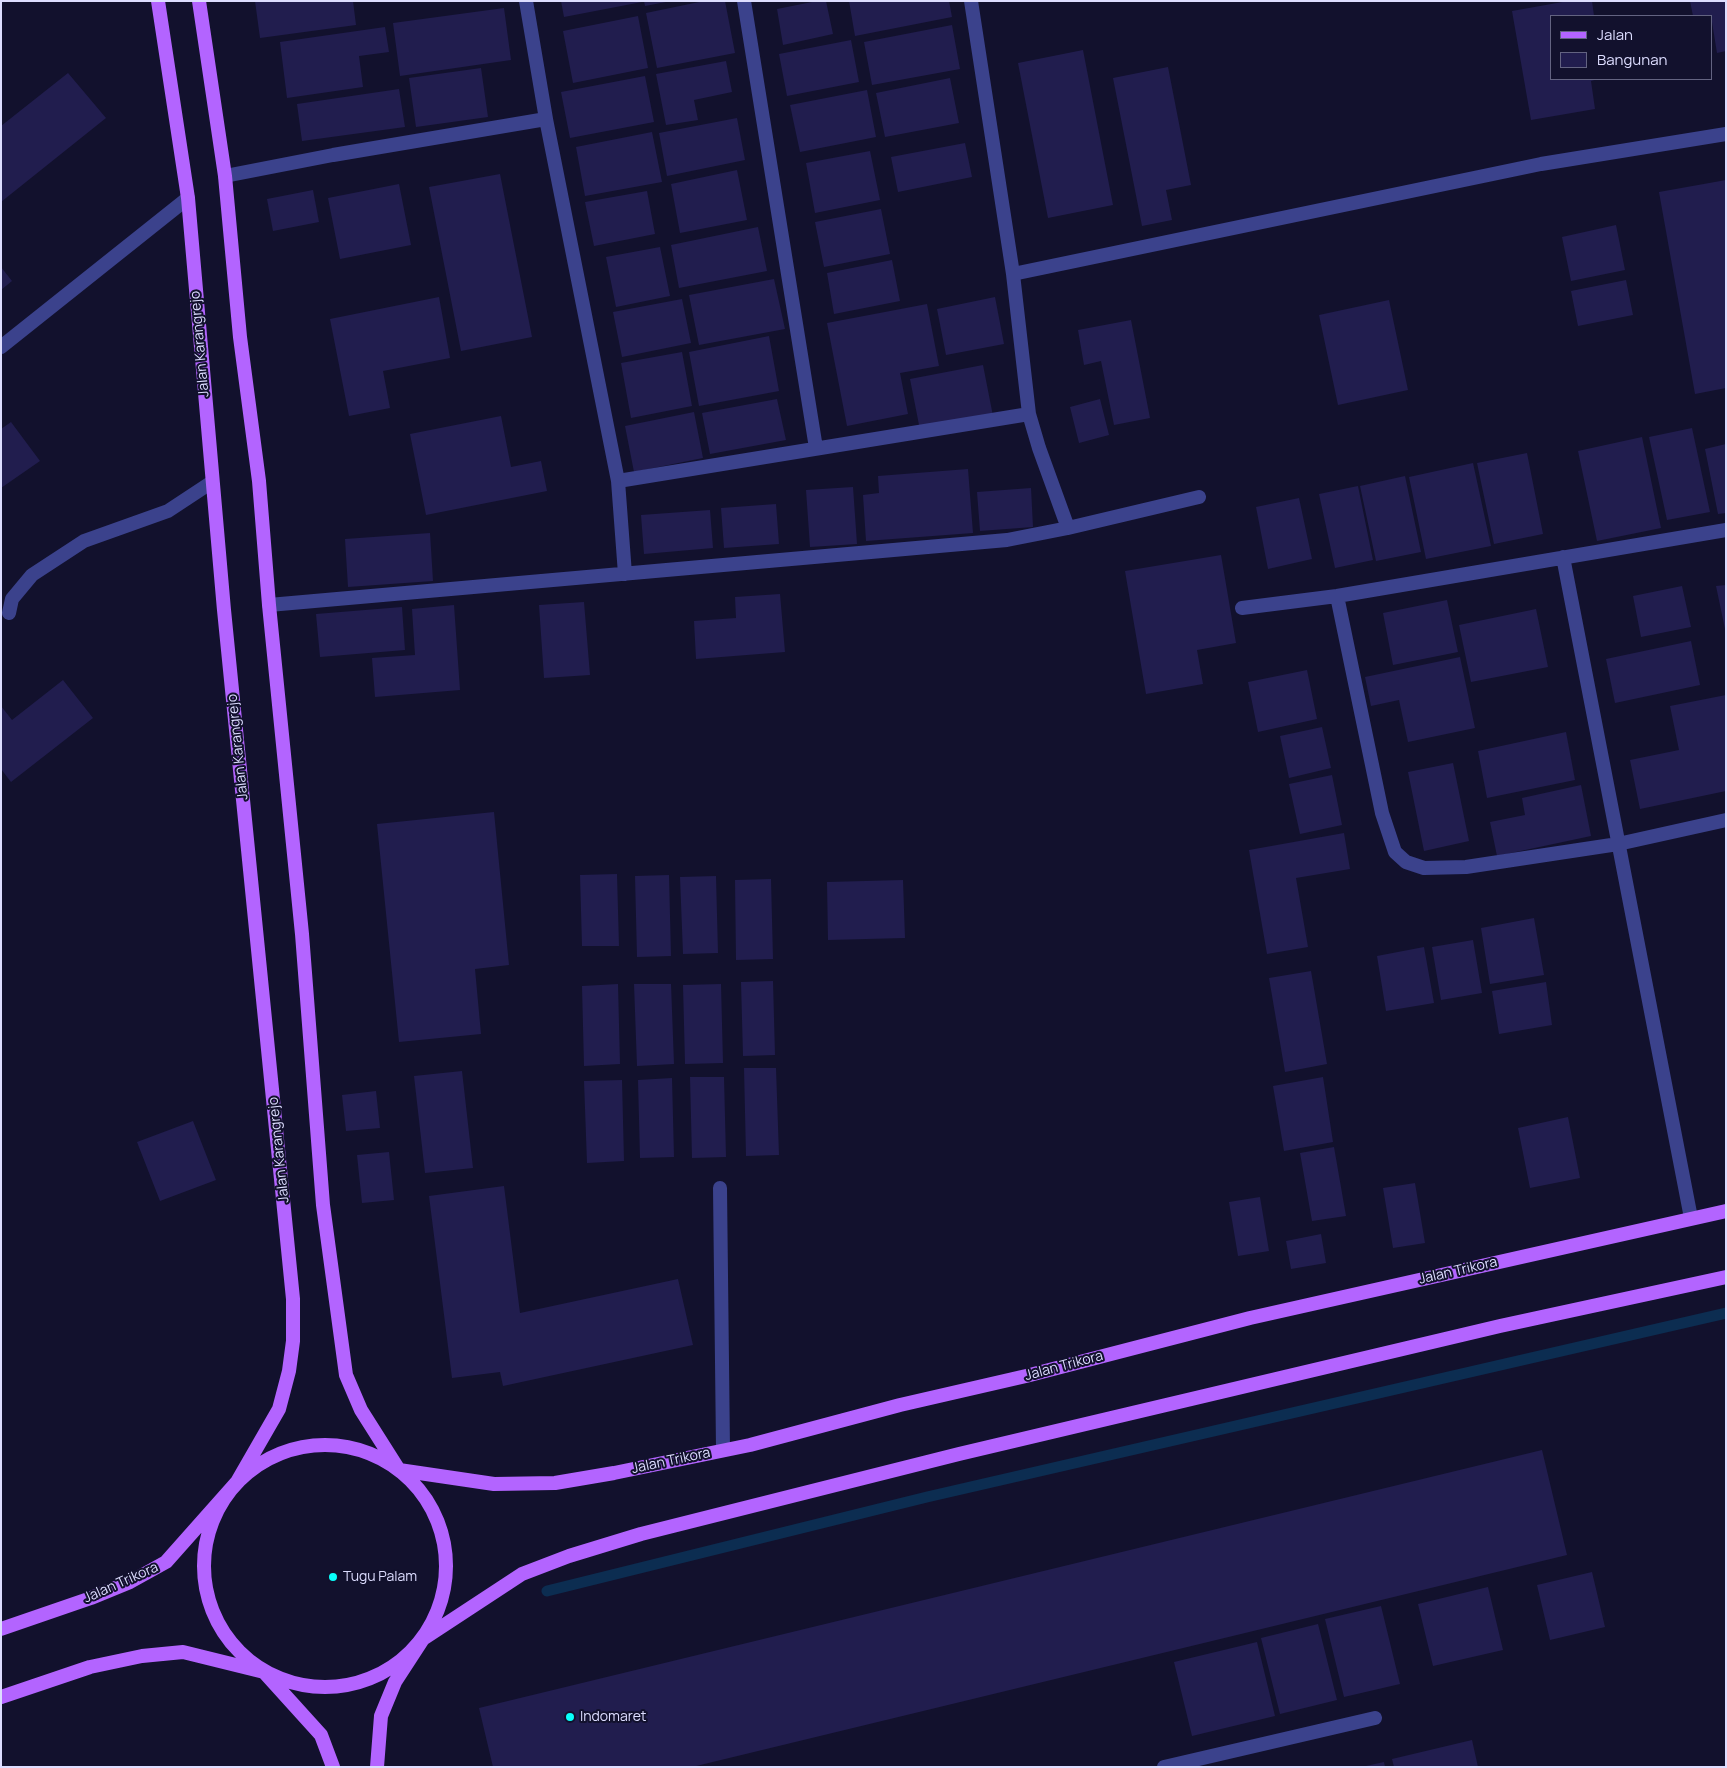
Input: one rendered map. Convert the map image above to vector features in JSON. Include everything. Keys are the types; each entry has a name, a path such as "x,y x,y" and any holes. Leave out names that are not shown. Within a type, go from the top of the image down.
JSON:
{"main road":[{"name":"Jalan Karangrejo","path":"158,1 188,198 212,482 293,1299 289,1371 279,1410 237,1482"},
{"path":"199,1 225,176 240,337 259,481 269,605 302,934 324,1205 346,1374 361,1410 399,1470 426,1497 442,1531 447,1568 441,1605 423,1639 395,1682 381,1716 377,1767"},
{"name":"Jalan Trikora","path":"399,1470 494,1484 555,1484 614,1473 723,1449 750,1445 1250,1318 1726,1211"},
{"path":"1,1697 90,1667 142,1656 184,1652 264,1672 298,1684 333,1688 368,1680 398,1664 423,1639 522,1574 569,1556 641,1534 1164,1405 1500,1326 1726,1277"},
{"path":"333,1767 321,1735 264,1672 236,1649 215,1619 204,1584 204,1547 216,1512 237,1482 266,1460 299,1448 334,1445 369,1452 399,1470"},
{"name":"Jalan Trikora","path":"1,1629 91,1598 130,1582 166,1562 237,1482"}],"street":[{"path":"526,1 546,119 618,480 625,574"},
{"path":"744,1 816,448"},
{"path":"971,1 1013,274 1029,414 1039,448 1068,528"},
{"path":"225,176 333,155 546,119"},
{"path":"1013,274 1541,164 1726,134"},
{"path":"1,347 188,198"},
{"path":"618,480 1029,414"},
{"path":"10,613 12,599 32,575 84,541 168,511 212,482"},
{"path":"269,605 1007,540 1068,528 1199,497"},
{"path":"1242,608 1337,596 1726,530"},
{"path":"1563,558 1691,1218"},
{"path":"1337,596 1382,813 1395,852 1406,862 1424,868 1466,867 1618,844 1726,820"},
{"path":"720,1188 723,1449"},
{"path":"1164,1767 1375,1718"}],"building":[{"path":"255,1 353,1 356,25 260,38"},
{"path":"561,1 641,1 642,2 564,17"},
{"path":"644,1 666,1 666,2 645,6"},
{"path":"704,1 725,1 735,53 657,68 646,13"},
{"path":"826,1 833,34 783,45 777,9"},
{"path":"849,1 949,1 952,17 855,36"},
{"path":"1568,1 1592,1 1594,15 1550,15 1550,80 1594,80 1591,81 1595,109 1531,120 1512,11"},
{"path":"1690,1 1726,1 1726,51 1717,53 1712,15 1693,15"},
{"path":"504,8 511,60 400,76 393,23"},
{"path":"638,16 648,68 573,83 563,31"},
{"path":"952,25 960,69 872,85 864,42"},
{"path":"385,27 389,52 359,56 363,87 287,98 280,42"},
{"path":"851,40 859,82 787,96 779,54"},
{"path":"1083,50 1113,205 1048,218 1018,63"},
{"path":"726,61 732,92 694,100 698,120 666,125 656,74"},
{"path":"1168,67 1191,185 1166,190 1172,220 1142,226 1113,78"},
{"path":"481,68 488,117 416,127 409,78"},
{"path":"68,73 106,118 1,202 1,126"},
{"path":"645,76 654,122 570,138 561,92"},
{"path":"950,78 959,123 885,137 876,93"},
{"path":"399,89 405,127 302,141 297,104"},
{"path":"867,90 876,137 800,152 790,105"},
{"path":"737,118 745,160 667,176 659,133"},
{"path":"652,132 662,182 585,196 576,147"},
{"path":"965,143 972,177 898,192 891,157"},
{"path":"870,151 880,200 815,213 806,163"},
{"path":"737,170 747,220 680,233 671,184"},
{"path":"500,174 532,337 461,351 429,187"},
{"path":"1726,180 1726,388 1695,394 1659,192"},
{"path":"399,184 411,245 340,259 328,198"},
{"path":"313,190 319,222 273,231 267,199"},
{"path":"647,191 655,234 594,246 585,202"},
{"path":"881,209 890,254 824,267 815,222"},
{"path":"1616,225 1625,270 1571,281 1562,237"},
{"path":"758,227 767,271 679,288 671,245"},
{"path":"660,247 670,296 616,307 606,257"},
{"path":"892,260 900,301 834,314 827,273"},
{"path":"1,267 12,281 1,290"},
{"path":"774,279 785,329 699,345 689,295"},
{"path":"1626,280 1633,315 1578,326 1571,291"},
{"path":"439,297 450,358 383,371 390,408 349,416 330,319"},
{"path":"995,297 1004,344 946,355 937,309"},
{"path":"682,299 691,343 622,357 613,312"},
{"path":"1389,300 1408,390 1338,405 1319,315"},
{"path":"927,304 939,366 900,373 908,414 847,426 827,323"},
{"path":"1131,320 1150,418 1114,425 1101,361 1084,365 1078,330"},
{"path":"769,336 779,391 699,406 689,352"},
{"path":"682,352 692,406 631,418 621,363"},
{"path":"983,365 993,416 920,430 910,379"},
{"path":"777,399 786,440 710,454 702,413"},
{"path":"1100,399 1109,435 1079,443 1070,407"},
{"path":"694,412 703,458 634,472 625,426"},
{"path":"501,416 511,467 541,461 547,491 426,515 410,434"},
{"path":"11,422 40,461 1,488 1,429"},
{"path":"1692,428 1710,512 1667,520 1649,437"},
{"path":"1642,437 1661,528 1597,541 1578,451"},
{"path":"1726,444 1726,513 1718,514 1705,449"},
{"path":"1527,453 1543,534 1494,544 1477,463"},
{"path":"1473,463 1491,546 1426,559 1409,477"},
{"path":"968,469 973,533 866,541 863,495 879,493 878,476"},
{"path":"1405,476 1421,552 1376,561 1360,486"},
{"path":"1358,486 1373,560 1335,568 1319,494"},
{"path":"853,487 857,544 810,547 806,490"},
{"path":"1031,488 1033,527 980,531 977,492"},
{"path":"1299,498 1312,559 1268,569 1256,507"},
{"path":"776,504 779,544 724,548 721,508"},
{"path":"710,510 713,548 644,554 641,515"},
{"path":"430,533 433,581 348,587 345,539"},
{"path":"1221,555 1236,643 1197,650 1203,684 1146,694 1125,571"},
{"path":"1726,585 1726,629 1725,629 1716,586"},
{"path":"1682,586 1691,627 1641,637 1633,596"},
{"path":"780,594 785,652 696,659 694,621 736,618 735,597"},
{"path":"1447,600 1458,652 1393,665 1383,613"},
{"path":"584,602 590,675 544,678 539,605"},
{"path":"454,605 460,690 375,697 372,658 415,655 412,609"},
{"path":"402,607 405,650 320,657 316,614"},
{"path":"1536,609 1548,667 1471,682 1459,625"},
{"path":"1691,641 1700,685 1615,703 1606,659"},
{"path":"1460,657 1475,728 1408,742 1399,700 1371,706 1365,677"},
{"path":"1307,670 1317,719 1258,732 1248,682"},
{"path":"63,680 93,718 11,782 1,769 1,706 12,720"},
{"path":"1726,695 1726,791 1640,809 1630,760 1679,750 1670,706"},
{"path":"1322,727 1331,768 1289,778 1280,736"},
{"path":"1566,732 1575,780 1487,798 1478,751"},
{"path":"1453,763 1469,841 1424,851 1408,772"},
{"path":"1332,775 1342,825 1300,834 1289,784"},
{"path":"1581,785 1591,836 1497,856 1490,822 1525,815 1522,798"},
{"path":"494,812 509,965 475,969 481,1034 399,1042 377,824"},
{"path":"1344,833 1350,869 1296,878 1308,947 1267,954 1249,850"},
{"path":"617,874 619,946 582,946 580,875"},
{"path":"669,875 671,956 637,957 635,876"},
{"path":"716,876 718,953 683,954 680,877"},
{"path":"771,879 773,959 736,960 735,880"},
{"path":"903,880 905,938 828,940 827,882"},
{"path":"1534,918 1544,975 1490,984 1481,928"},
{"path":"1473,940 1482,993 1441,1000 1432,947"},
{"path":"1424,947 1434,1003 1386,1011 1377,956"},
{"path":"1311,971 1327,1064 1285,1072 1269,978"},
{"path":"773,981 775,1055 743,1056 741,982"},
{"path":"1546,982 1552,1025 1499,1034 1492,991"},
{"path":"618,984 620,1064 584,1066 582,986"},
{"path":"634,984 671,984 674,1064 637,1066"},
{"path":"721,984 723,1063 685,1064 683,985"},
{"path":"744,1068 776,1068 779,1155 746,1156"},
{"path":"462,1071 473,1168 425,1173 414,1076"},
{"path":"690,1077 724,1077 726,1157 692,1158"},
{"path":"1323,1077 1333,1142 1284,1151 1273,1086"},
{"path":"672,1078 674,1157 640,1158 638,1080"},
{"path":"622,1080 624,1161 587,1163 584,1081"},
{"path":"376,1091 380,1128 346,1131 342,1095"},
{"path":"1568,1117 1580,1178 1530,1188 1518,1128"},
{"path":"193,1121 216,1180 160,1201 137,1142"},
{"path":"1334,1147 1346,1216 1312,1221 1300,1153"},
{"path":"389,1152 394,1200 362,1203 357,1155"},
{"path":"1415,1183 1425,1243 1393,1248 1383,1188"},
{"path":"504,1186 520,1313 678,1279 693,1345 503,1386 500,1372 452,1378 429,1196"},
{"path":"1260,1197 1269,1251 1238,1256 1229,1202"},
{"path":"1321,1234 1326,1263 1291,1269 1286,1241"},
{"path":"1542,1450 1567,1555 692,1767 493,1767 479,1708"},
{"path":"1592,1572 1605,1627 1550,1640 1537,1585"},
{"path":"1488,1587 1503,1650 1433,1666 1418,1604"},
{"path":"1381,1606 1400,1684 1344,1697 1325,1619"},
{"path":"1318,1624 1337,1700 1280,1714 1261,1638"},
{"path":"1257,1642 1275,1716 1192,1736 1174,1662"},
{"path":"1472,1740 1478,1767 1394,1767 1392,1759"},
{"path":"1384,1762 1385,1767 1366,1767 1366,1766"}],"waterway":[{"path":"547,1591 927,1497 1726,1313"}],"place":[{"name":"Tugu Palam","path":"333,1577"},
{"name":"Indomaret","path":"570,1717"}]}
